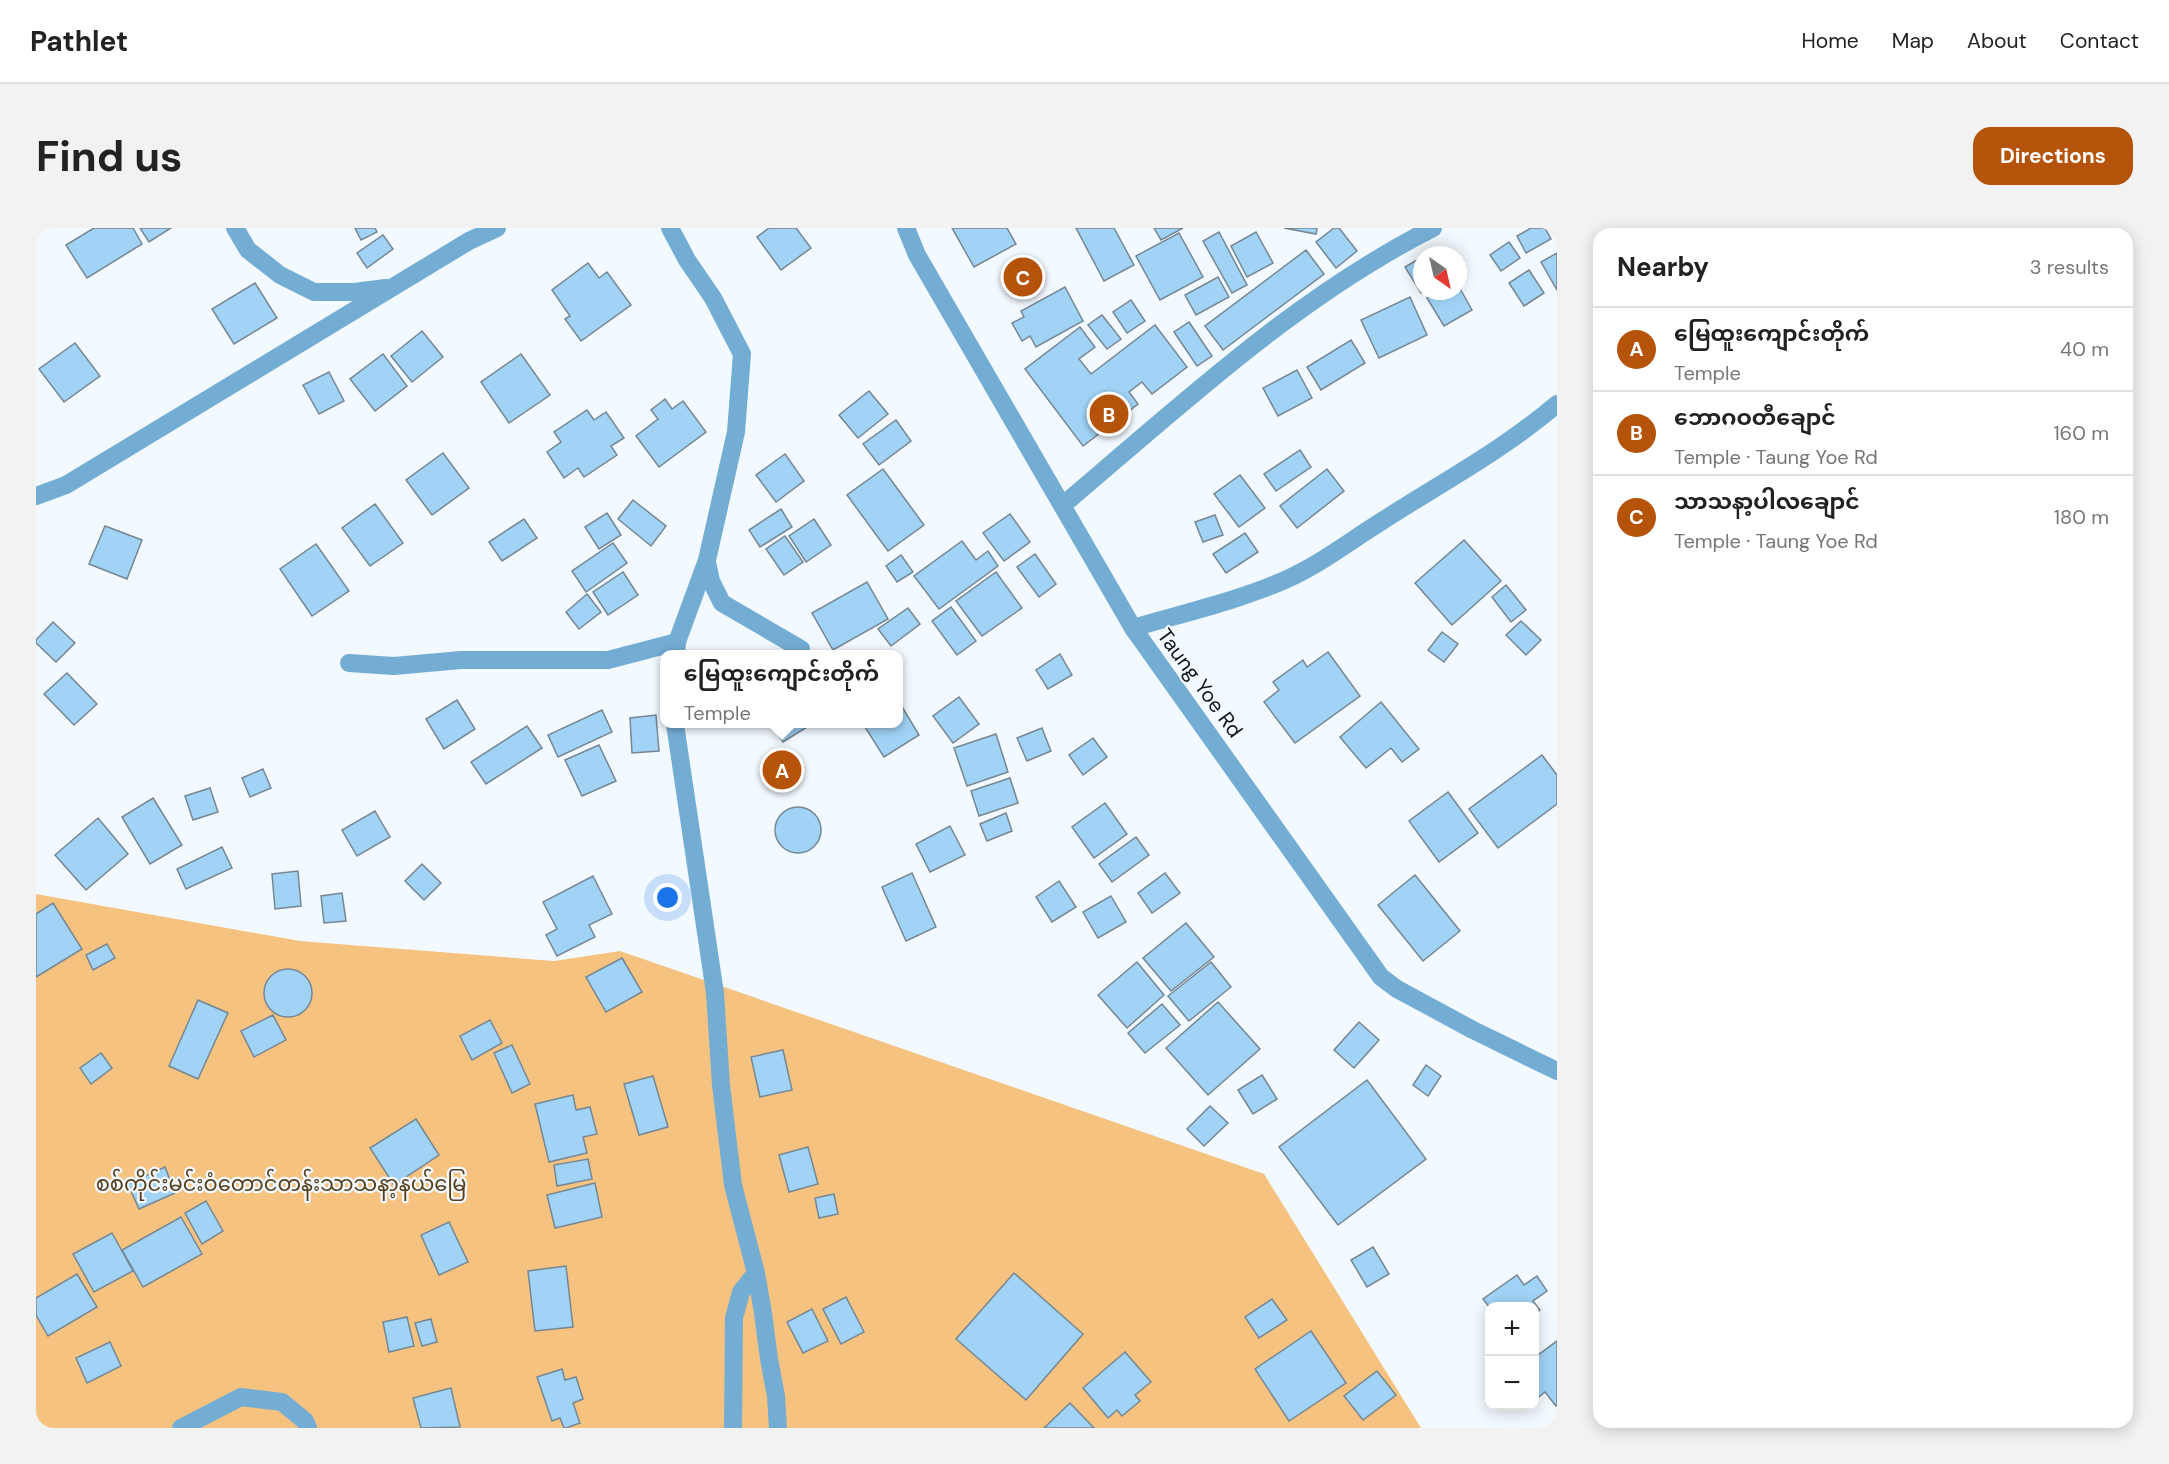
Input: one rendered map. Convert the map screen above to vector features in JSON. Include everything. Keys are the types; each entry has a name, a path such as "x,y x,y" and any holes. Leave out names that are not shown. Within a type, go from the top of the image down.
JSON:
{"street":[{"path":"235,228 248,250 280,275 315,292 354,292 391,288"},
{"path":"36,496 66,484 391,288 464,234 497,228"},
{"path":"670,228 687,260 713,298 742,354 736,432 707,560 676,648"},
{"name":"Taung Yoe Rd","path":"906,228 917,255 1133,628 1381,977 1396,989 1412,995 1473,1030 1557,1071"},
{"path":"1063,505 1240,354 1316,300 1403,243 1433,228"},
{"path":"1133,628 1250,595 1328,558 1377,524 1469,468 1527,429 1557,404"},
{"path":"707,560 711,581 722,603 801,649"},
{"path":"349,663 394,666 460,660 608,660 660,651"},
{"path":"676,728 715,993 733,1185 756,1273 776,1396 778,1428"},
{"path":"732,1428 734,1318 741,1292 756,1273"},
{"path":"181,1428 241,1397 282,1402 305,1421 308,1428"}],"green space":[{"name":"စစ်ကိုင်းမင်းဝံတောင်တန်းသာသနာ့နယ်မြေ","path":"36,894 300,941 554,961 620,951 1264,1174 1421,1428 36,1428"}],"building":[{"path":"94,228 133,228 142,244 87,278 66,245"},
{"path":"140,228 171,228 149,242"},
{"path":"355,228 375,228 377,232 361,240"},
{"path":"769,228 796,228 811,248 781,270 757,237"},
{"path":"952,228 1007,228 1016,244 974,267"},
{"path":"1076,228 1114,228 1134,265 1104,281"},
{"path":"1154,228 1183,228 1161,240"},
{"path":"1284,228 1317,228 1316,234"},
{"path":"1334,228 1339,228 1357,251 1336,268 1316,242"},
{"path":"1531,228 1545,228 1551,239 1526,253 1517,236"},
{"path":"1219,232 1247,285 1232,293 1203,241"},
{"path":"1256,232 1273,263 1247,277 1231,246"},
{"path":"1179,233 1203,277 1160,300 1136,256"},
{"path":"383,235 393,249 367,268 357,253"},
{"path":"1509,242 1520,258 1501,271 1490,255"},
{"path":"1306,250 1324,274 1223,350 1205,326"},
{"path":"1557,253 1557,290 1541,262"},
{"path":"1413,262 1413,280 1405,267"},
{"path":"588,263 599,278 607,272 631,305 581,341 565,319 570,316 552,290"},
{"path":"1529,270 1544,293 1524,306 1509,283"},
{"path":"1218,277 1229,297 1196,315 1185,295"},
{"path":"255,283 277,318 234,344 212,309"},
{"path":"1065,287 1083,321 1036,347 1030,336 1022,341 1012,323 1024,317 1021,311"},
{"path":"1410,297 1427,335 1379,358 1361,320"},
{"path":"1131,300 1145,321 1127,333 1113,312"},
{"path":"1428,300 1466,300 1472,310 1444,326"},
{"path":"1102,315 1121,339 1107,349 1088,325"},
{"path":"1189,322 1212,356 1197,366 1174,332"},
{"path":"1155,325 1187,367 1152,394 1142,382 1129,392 1138,404 1083,446 1025,369 1080,327 1095,347 1079,359 1091,374"},
{"path":"422,331 443,357 412,382 391,356"},
{"path":"1351,340 1365,363 1321,390 1307,367"},
{"path":"75,343 100,376 64,402 39,369"},
{"path":"383,354 407,386 375,411 350,379"},
{"path":"521,354 550,395 509,423 481,382"},
{"path":"1297,370 1312,398 1278,416 1263,388"},
{"path":"329,372 344,401 319,414 303,385"},
{"path":"869,391 888,414 858,438 839,415"},
{"path":"665,399 672,409 683,401 706,432 659,467 636,436 658,419 651,410"},
{"path":"587,410 594,420 606,412 624,438 611,446 617,455 584,477 578,468 564,478 547,452 561,442 554,432"},
{"path":"896,420 911,441 879,465 863,444"},
{"path":"1300,450 1311,467 1276,491 1264,474"},
{"path":"443,453 469,488 432,515 406,480"},
{"path":"785,454 804,481 776,502 756,475"},
{"path":"883,469 924,525 888,551 847,495"},
{"path":"1327,469 1344,491 1297,528 1280,506"},
{"path":"1240,475 1265,508 1239,527 1214,494"},
{"path":"633,500 666,526 651,546 618,519"},
{"path":"375,504 403,543 370,566 342,528"},
{"path":"781,509 792,527 760,547 749,530"},
{"path":"607,513 621,535 599,549 585,527"},
{"path":"1010,514 1030,542 1004,561 983,533"},
{"path":"1215,515 1223,535 1203,542 1195,522"},
{"path":"524,519 537,538 502,561 489,542"},
{"path":"814,519 831,545 806,562 789,536"},
{"path":"105,526 142,540 127,579 89,564"},
{"path":"1245,533 1258,552 1226,573 1213,554"},
{"path":"785,536 803,562 784,575 766,549"},
{"path":"1464,540 1501,581 1452,625 1415,583"},
{"path":"962,541 976,560 988,551 998,566 939,609 914,576"},
{"path":"613,543 627,563 586,592 572,571"},
{"path":"316,544 349,591 312,616 280,569"},
{"path":"1035,554 1056,584 1039,597 1017,567"},
{"path":"901,555 913,572 897,582 886,566"},
{"path":"623,572 638,595 608,615 593,592"},
{"path":"996,572 1022,608 982,636 956,601"},
{"path":"867,582 888,619 833,650 812,613"},
{"path":"1506,585 1526,610 1511,622 1492,597"},
{"path":"587,594 601,612 579,629 566,612"},
{"path":"951,607 976,641 957,655 932,621"},
{"path":"908,608 920,624 891,646 878,629"},
{"path":"1521,621 1541,640 1526,655 1506,635"},
{"path":"53,622 75,643 56,662 36,643 36,640"},
{"path":"1442,632 1458,644 1444,662 1428,650"},
{"path":"1328,652 1360,696 1295,743 1264,702 1279,690 1273,682 1303,660 1307,667"},
{"path":"1060,654 1072,675 1048,689 1036,670"},
{"path":"67,673 97,704 74,725 44,694"},
{"path":"959,697 979,724 953,743 933,716"},
{"path":"457,700 475,729 444,749 426,719"},
{"path":"1381,702 1419,749 1402,762 1391,748 1366,768 1340,737"},
{"path":"903,708 919,735 884,757 866,728 903,728"},
{"path":"602,710 612,732 558,757 548,735"},
{"path":"656,715 659,751 632,753 630,718"},
{"path":"527,726 542,748 486,784 471,762"},
{"path":"774,728 806,728 783,742"},
{"path":"1042,728 1051,751 1027,761 1017,738"},
{"path":"996,734 1008,772 967,786 954,748"},
{"path":"1093,738 1107,757 1083,775 1069,755"},
{"path":"599,745 616,781 582,796 565,760"},
{"path":"1542,755 1557,775 1557,804 1498,848 1469,809"},
{"path":"263,769 271,788 250,797 242,778"},
{"path":"1010,778 1018,803 979,816 971,791"},
{"path":"210,788 218,812 193,820 185,796"},
{"path":"1448,792 1478,833 1439,862 1409,821"},
{"path":"153,798 182,845 150,864 122,817"},
{"path":"1105,803 1127,834 1094,858 1072,827"},
{"path":"798,807 814,814 821,830 814,846 798,853 782,846 775,830 782,814"},
{"path":"375,811 390,837 357,856 342,830"},
{"path":"1006,813 1012,831 987,841 980,824"},
{"path":"98,818 128,854 86,890 55,855"},
{"path":"950,826 965,855 930,872 916,844"},
{"path":"1136,837 1149,855 1112,882 1099,864"},
{"path":"222,847 232,868 186,889 177,869"},
{"path":"422,864 441,883 424,900 405,881"},
{"path":"298,871 301,906 275,909 272,874"},
{"path":"912,873 936,927 906,941 882,887"},
{"path":"1165,873 1180,893 1152,913 1138,893"},
{"path":"1415,875 1460,931 1423,961 1378,905"},
{"path":"593,876 612,914 589,925 595,937 557,956 546,935 557,929 543,902"},
{"path":"1059,881 1076,907 1052,922 1036,897"},
{"path":"342,893 346,921 324,923 321,896"},
{"path":"1111,896 1126,922 1098,938 1083,912"},
{"path":"53,903 82,949 36,977 36,914"},
{"path":"1186,923 1214,957 1171,991 1143,958"},
{"path":"107,944 115,958 93,970 86,955"},
{"path":"622,958 642,992 606,1012 586,977"},
{"path":"1137,962 1164,995 1127,1028 1098,995"},
{"path":"1211,962 1231,987 1189,1021 1168,996"},
{"path":"283,969 293,969 305,976 312,988 312,998 305,1010 293,1017 283,1017 268,1006 264,998 264,988 275,973"},
{"path":"198,1000 228,1013 198,1079 169,1066"},
{"path":"1218,1002 1260,1049 1208,1095 1166,1048"},
{"path":"1162,1004 1180,1025 1145,1053 1128,1033"},
{"path":"273,1015 286,1040 254,1057 241,1031"},
{"path":"490,1020 502,1043 472,1060 460,1036"},
{"path":"1359,1022 1379,1040 1354,1068 1334,1050"},
{"path":"512,1045 530,1084 512,1093 494,1053"},
{"path":"783,1050 792,1090 760,1097 751,1057"},
{"path":"101,1053 112,1068 91,1084 80,1068"},
{"path":"1426,1065 1441,1076 1428,1096 1413,1085"},
{"path":"1262,1075 1277,1099 1253,1114 1238,1090"},
{"path":"653,1076 668,1127 639,1135 624,1084"},
{"path":"1367,1080 1426,1159 1338,1225 1279,1147"},
{"path":"573,1095 576,1110 590,1107 597,1134 583,1137 587,1153 549,1162 535,1104"},
{"path":"1210,1106 1228,1123 1204,1146 1187,1129"},
{"path":"416,1119 439,1155 394,1185 370,1148"},
{"path":"808,1147 818,1184 789,1192 779,1155"},
{"path":"588,1159 592,1179 557,1186 554,1165"},
{"path":"165,1167 175,1193 139,1209 128,1184"},
{"path":"595,1183 602,1217 555,1228 547,1195"},
{"path":"834,1194 838,1214 819,1218 815,1198"},
{"path":"206,1201 223,1231 202,1244 185,1213"},
{"path":"181,1217 202,1254 143,1287 122,1250"},
{"path":"449,1222 468,1262 439,1275 421,1235"},
{"path":"112,1233 133,1271 94,1292 73,1254"},
{"path":"1373,1247 1389,1274 1367,1287 1351,1260"},
{"path":"566,1266 573,1327 535,1331 528,1271"},
{"path":"1014,1273 1083,1334 1026,1400 956,1339"},
{"path":"77,1274 97,1307 48,1336 36,1315 36,1298"},
{"path":"1517,1275 1524,1285 1537,1276 1547,1291 1534,1302 1485,1302 1483,1299"},
{"path":"846,1297 864,1332 841,1344 823,1309"},
{"path":"1272,1299 1287,1320 1259,1338 1245,1317"},
{"path":"812,1309 828,1341 803,1353 787,1322"},
{"path":"407,1317 414,1346 389,1352 383,1322"},
{"path":"431,1319 437,1342 422,1346 415,1323"},
{"path":"1311,1331 1346,1383 1289,1421 1255,1369"},
{"path":"1557,1341 1556,1406 1545,1392 1539,1397 1539,1354"},
{"path":"110,1342 121,1366 87,1383 76,1358"},
{"path":"1125,1352 1151,1382 1135,1395 1140,1401 1122,1416 1117,1410 1108,1418 1083,1388"},
{"path":"562,1369 565,1380 576,1377 583,1399 573,1403 580,1423 566,1428 560,1418 552,1421 537,1377"},
{"path":"1377,1371 1396,1395 1363,1420 1344,1396"},
{"path":"451,1388 460,1427 421,1428 413,1398"},
{"path":"1070,1403 1094,1428 1044,1428"}],"place":[{"name":"သာသနာ့ပါလချောင်","path":"1023,277"},
{"name":"ဘောဂဝတီချောင်","path":"1109,414"},
{"name":"မြေထူးကျောင်းတိုက်","path":"782,770"}]}
